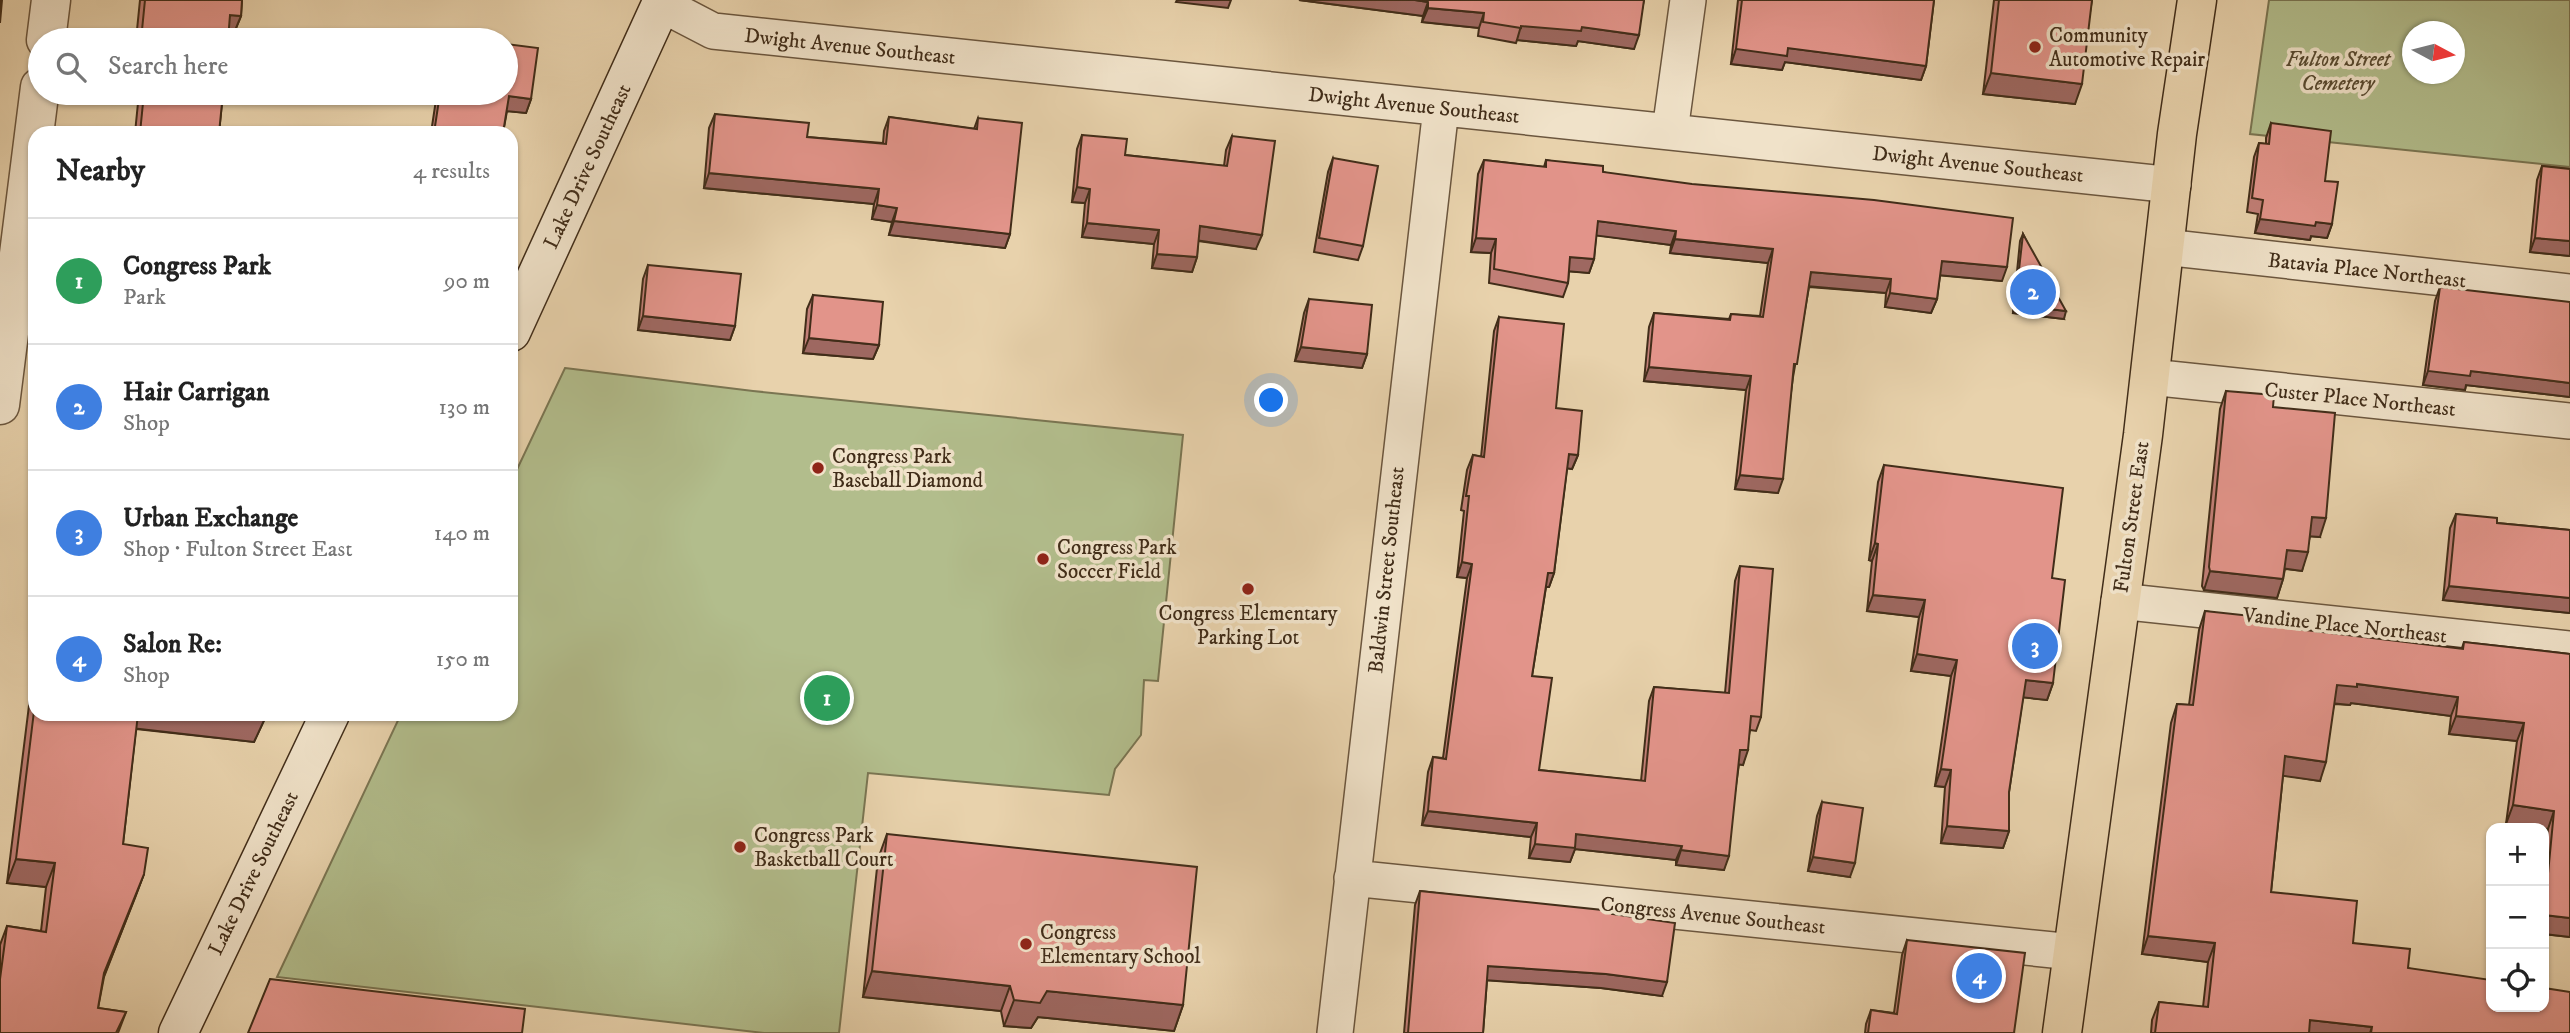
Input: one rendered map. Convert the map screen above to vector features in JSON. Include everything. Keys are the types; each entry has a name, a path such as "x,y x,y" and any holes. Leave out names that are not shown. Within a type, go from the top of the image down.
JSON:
{"main road":[{"path":"48,28 51,0"},
{"name":"Fulton Street East","path":"2062,1033 2150,377 2164,247 2197,0"},
{"name":"Lake Drive Southeast","path":"518,317 662,2"},
{"path":"35,126 38,105"},
{"path":"0,405 28,182"},
{"name":"Lake Drive Southeast","path":"178,1033 327,721"}],"street":[{"path":"1670,131 1688,0"},
{"name":"Dwight Avenue Southeast","path":"662,2 713,31 2172,185"},
{"name":"Baldwin Street Southeast","path":"1335,1033 1441,108"},
{"name":"Batavia Place Northeast","path":"2164,247 2570,292"},
{"name":"Custer Place Northeast","path":"2150,377 2570,421"},
{"name":"Vandine Place Northeast","path":"2119,601 2570,649"},
{"name":"Congress Avenue Southeast","path":"1352,878 2073,952"}],"green space":[{"name":"Fulton Street Cemetery","path":"2269,0 2570,0 2570,167 2250,134"},
{"path":"565,368 753,391 1183,435 1158,681 1144,680 1141,735 1115,769 1109,795 868,773 839,1033 764,1033 277,977 398,721 518,721 518,467"}],"building":[{"path":"145,0 242,0 241,16 230,15 229,28 142,28"},
{"path":"1415,0 1644,0 1639,35 1582,27 1581,31 1521,28 1483,22 1484,13 1428,8 1428,2"},
{"path":"1742,0 1934,0 1926,66 1788,48 1787,56 1736,49"},
{"name":"Community Automotive Repair","path":"1999,0 2092,0 2082,84 1991,73"},
{"path":"518,46 538,48 531,99 518,97"},
{"path":"143,105 222,105 220,126 141,126"},
{"path":"438,105 508,105 504,126 435,126"},
{"path":"715,114 809,123 807,137 886,144 889,117 977,129 978,118 1022,123 1010,234 894,221 897,208 877,205 879,189 709,173"},
{"path":"2271,123 2331,131 2325,181 2338,182 2332,224 2316,222 2315,226 2260,219 2263,200 2252,198 2259,143 2269,144"},
{"path":"1082,135 1127,139 1125,155 1227,166 1232,136 1275,141 1262,235 1200,226 1197,257 1157,254 1159,230 1087,223 1090,189 1077,187"},
{"path":"1333,158 1378,166 1363,246 1319,238"},
{"path":"1484,160 1546,167 1546,160 1603,166 1603,172 1692,184 1874,200 2013,218 2007,267 1942,261 1937,299 1890,293 1891,279 1811,272 1797,364 1794,364 1783,479 1740,475 1751,376 1649,367 1654,313 1730,320 1731,314 1763,317 1773,249 1675,239 1676,231 1598,221 1594,259 1570,257 1568,283 1494,269 1496,239 1476,238"},
{"path":"2542,166 2570,169 2570,241 2535,238"},
{"path":"2023,234 2066,311 2015,305"},
{"path":"648,265 741,274 735,326 643,316"},
{"path":"2440,287 2570,302 2570,383 2471,371 2470,376 2428,371"},
{"path":"813,295 883,302 879,345 809,338"},
{"path":"1309,299 1372,305 1367,354 1301,347"},
{"path":"1499,317 1564,324 1556,408 1582,411 1578,455 1569,454 1554,573 1548,573 1532,676 1552,678 1539,770 1645,781 1654,687 1729,693 1740,566 1773,569 1761,717 1751,716 1748,750 1740,750 1729,856 1681,850 1682,846 1576,834 1575,848 1535,844 1537,823 1428,811 1433,757 1446,759 1472,564 1462,562 1469,496 1466,496 1473,455 1484,457"},
{"path":"2226,391 2274,395 2273,407 2335,413 2326,518 2312,517 2308,552 2287,550 2283,579 2210,571"},
{"path":"1884,465 2063,488 2052,578 2065,580 2053,683 2026,680 2009,792 2009,831 1947,826 1951,770 1941,769 1957,660 1917,654 1925,600 1873,595 1878,544 1875,543"},
{"path":"2456,514 2497,518 2497,523 2570,530 2570,598 2449,586"},
{"path":"2205,611 2297,621 2296,629 2463,649 2464,642 2570,654 2570,918 2549,916 2549,863 2554,811 2513,805 2524,723 2456,716 2458,697 2357,684 2357,687 2337,685 2326,762 2285,756 2271,892 2357,901 2353,943 2410,949 2408,968 2486,979 2486,1012 2549,1012 2549,989 2570,992 2570,1033 2371,1033 2372,1027 2310,1020 2309,1033 2155,1033 2159,1002 2208,1007 2215,943 2148,936 2177,704 2193,705"},
{"path":"33,721 137,721 123,844 148,848 144,874 104,973 98,1008 126,1012 116,1033 0,1033 0,979 7,926 46,932 55,863 16,859"},
{"path":"1822,802 1863,808 1855,863 1813,857"},
{"name":"Congress Elementary School","path":"887,834 1197,867 1183,1005 1047,991 1040,1003 1014,1000 1010,986 872,971"},
{"path":"1420,891 1612,911 1612,914 1675,923 1667,982 1606,974 1488,966 1483,1033 1408,1033"},
{"path":"1907,940 2025,953 2014,1033 1868,1033 1871,1010 1897,1014"},
{"path":"270,979 525,1009 522,1033 248,1033"}],"place":[{"name":"Community Automotive Repair","path":"2035,47"},
{"name":"Hair Carrigan","path":"2033,292"},
{"name":"Congress Park Baseball Diamond","path":"818,468"},
{"name":"Congress Park Soccer Field","path":"1043,559"},
{"name":"Congress Elementary Parking Lot","path":"1248,589"},
{"name":"Urban Exchange","path":"2035,646"},
{"name":"Congress Park","path":"827,698"},
{"name":"Congress Park Basketball Court","path":"740,847"},
{"name":"Congress Elementary School","path":"1026,944"},
{"name":"Salon Re:","path":"1979,976"}]}
